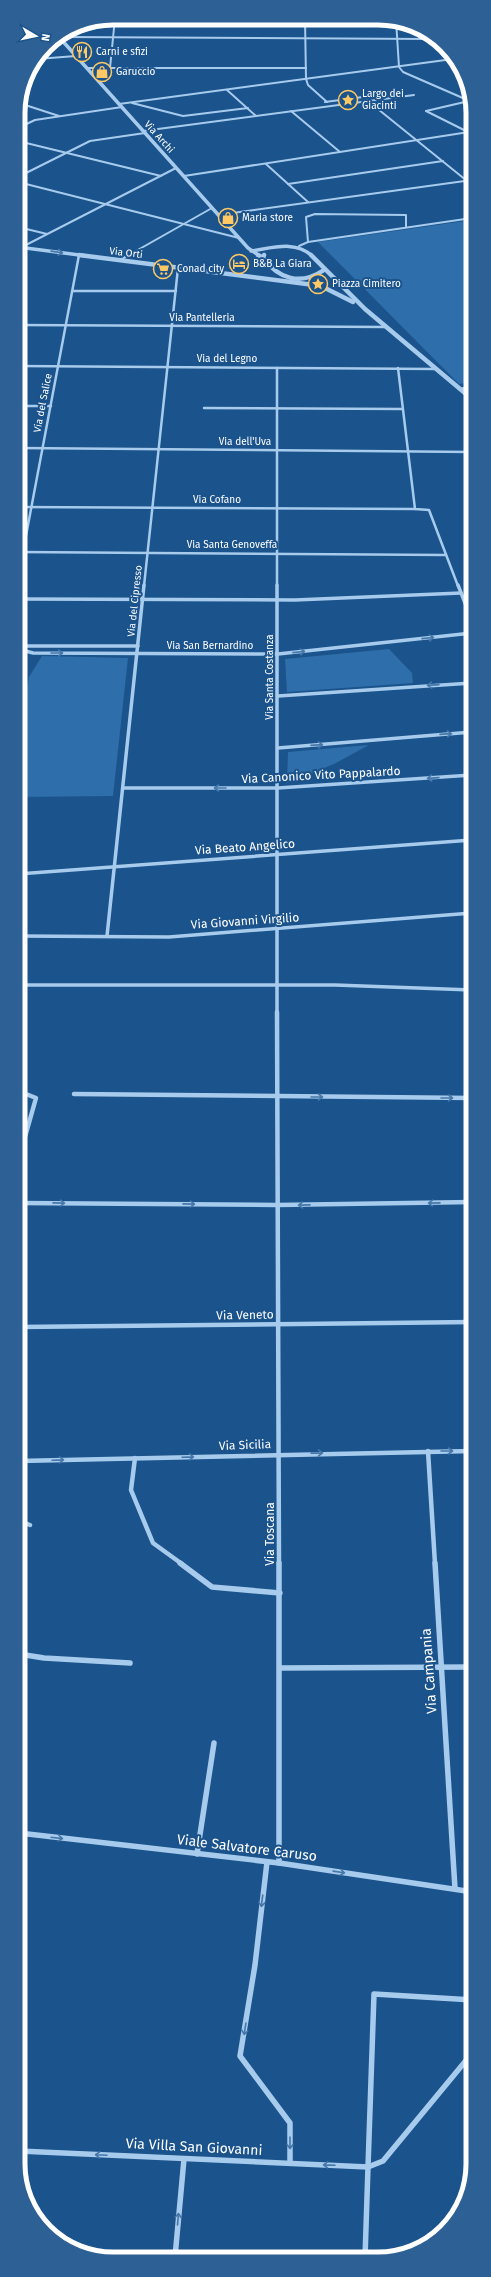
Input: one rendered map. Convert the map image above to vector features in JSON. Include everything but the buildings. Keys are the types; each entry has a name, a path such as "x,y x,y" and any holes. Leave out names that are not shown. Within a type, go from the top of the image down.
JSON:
{"street":[{"path":"110,68 115,25"},
{"path":"305,25 306,79 308,85 331,106"},
{"path":"396,27 399,67 403,72 464,98"},
{"path":"69,37 425,39"},
{"name":"Via Archi","path":"63,41 249,250 263,258 276,272 289,278"},
{"path":"44,58 76,56"},
{"path":"25,125 35,120 121,106 130,102 448,60"},
{"path":"88,68 306,68"},
{"path":"227,90 256,116"},
{"path":"25,174 90,141 291,111 414,95"},
{"path":"326,102 363,97 466,180"},
{"path":"130,102 183,116 248,108"},
{"path":"465,102 426,111 466,131"},
{"path":"25,105 61,116"},
{"path":"291,111 340,152"},
{"path":"184,176 466,132"},
{"path":"25,144 161,176"},
{"path":"288,184 443,161"},
{"path":"266,164 308,202"},
{"path":"25,245 176,168"},
{"path":"218,215 466,181"},
{"path":"25,184 239,238"},
{"path":"120,260 212,208"},
{"path":"308,241 306,217 315,214 406,215 406,227"},
{"path":"249,250 299,246 308,241 466,219"},
{"path":"25,229 47,234"},
{"path":"299,246 304,248 324,270 365,309 466,395"},
{"name":"Via Orti","path":"25,248 256,277"},
{"path":"263,258 264,254 270,248"},
{"name":"Via del Salice","path":"25,542 79,255"},
{"name":"Via del Cipresso","path":"107,936 178,268"},
{"path":"256,277 294,278 312,276 324,270"},
{"path":"256,277 322,286"},
{"path":"294,278 322,286 365,309"},
{"path":"72,291 176,291"},
{"name":"Via Pantelleria","path":"25,324 386,327"},
{"name":"Via del Legno","path":"25,366 435,369"},
{"name":"Via Santa Costanza","path":"277,368 278,1097"},
{"path":"398,368 415,509 429,510 466,606"},
{"path":"459,390 466,388"},
{"path":"25,406 51,406"},
{"path":"204,408 402,409"},
{"name":"Via dell'Uva","path":"25,448 466,452"},
{"name":"Via Cofano","path":"25,507 415,509"},
{"name":"Via Santa Genoveffa","path":"25,552 446,555"},
{"path":"25,600 277,601 372,599 461,593"},
{"name":"Via San Bernardino","path":"25,651 33,653 278,654 466,634"},
{"path":"25,646 138,646"},
{"path":"278,696 466,682"},
{"path":"278,748 466,732"},
{"name":"Via Canonico Vito Pappalardo","path":"123,788 278,788 466,775"},
{"name":"Via Beato Angelico","path":"25,873 466,840"},
{"name":"Via Giovanni Virgilio","path":"25,936 169,937 466,913"},
{"path":"25,985 335,985 466,990"},
{"path":"25,1094 36,1098 25,1137"},
{"path":"74,1094 466,1098"},
{"name":"Via Toscana","path":"278,1097 277,1205 280,1454 279,1863"},
{"path":"25,1204 277,1205 466,1202"},
{"name":"Via Veneto","path":"25,1327 466,1322"},
{"name":"Via Campania","path":"428,1451 455,1889"},
{"name":"Via Sicilia","path":"25,1461 466,1451"},
{"path":"135,1458 131,1490 153,1543 212,1587 280,1593"},
{"path":"25,1523 30,1525"},
{"path":"25,1655 44,1658 130,1664"},
{"path":"280,1668 466,1667"},
{"path":"197,1854 214,1743"},
{"name":"Viale Salvatore Caruso","path":"25,1834 279,1863 466,1891"},
{"path":"267,1862 255,1965 240,2056 290,2123 290,2163"},
{"path":"365,2252 374,1994 466,2000"},
{"path":"368,2167 383,2161 466,2060"},
{"name":"Via Villa San Giovanni","path":"25,2151 368,2167"},
{"path":"175,2252 184,2159"}],"shaded area":[{"path":"466,221 466,383 459,384 318,242"},
{"path":"389,649 412,673 413,683 287,692 285,659"},
{"path":"42,656 128,658 113,796 25,797 25,699 29,677"},
{"path":"369,745 334,764 287,783 288,752"}],"place":[{"name":"Carni e sfizi","path":"82,52"},
{"name":"Garuccio","path":"102,72"},
{"name":"Largo dei Giacinti","path":"348,100"},
{"name":"Maria store","path":"228,218"},
{"name":"B&B La Giara","path":"239,264"},
{"name":"Conad city","path":"163,269"},
{"name":"Piazza Cimitero","path":"318,284"}]}
